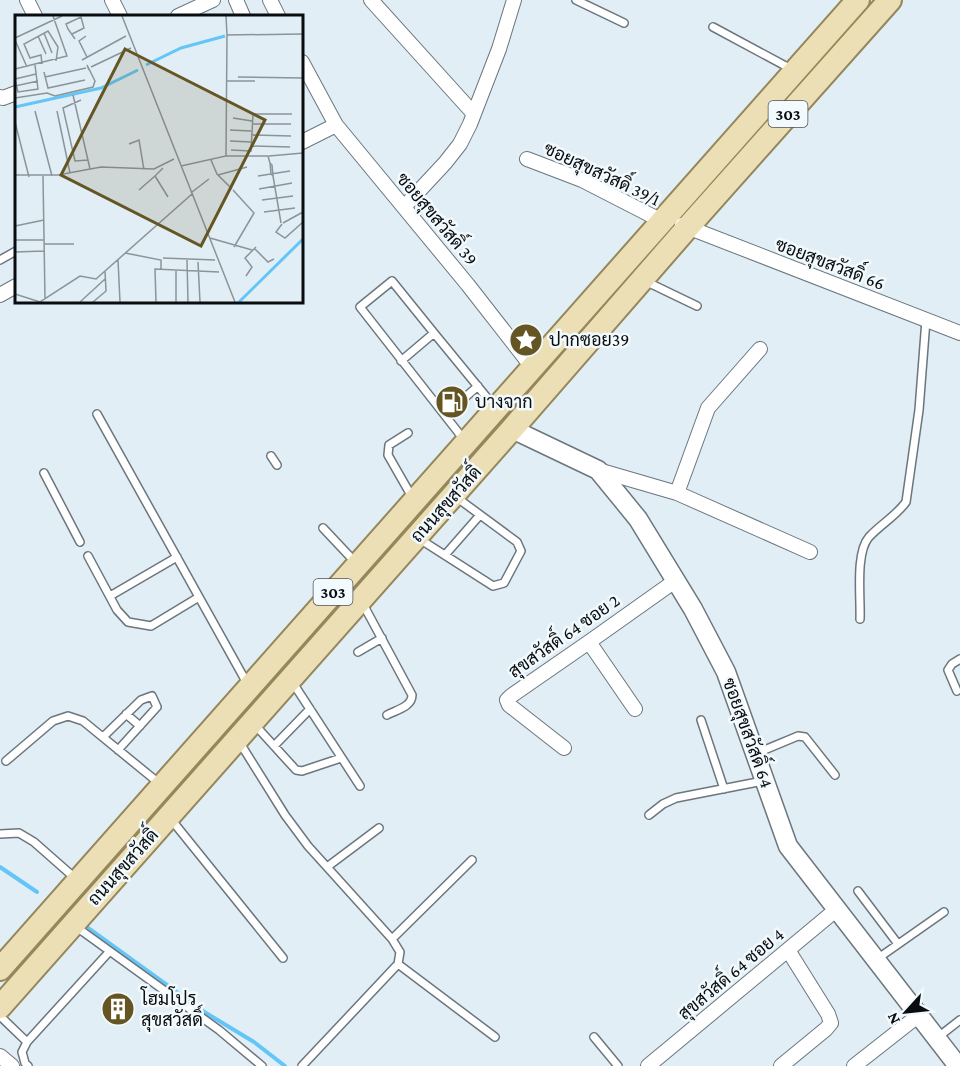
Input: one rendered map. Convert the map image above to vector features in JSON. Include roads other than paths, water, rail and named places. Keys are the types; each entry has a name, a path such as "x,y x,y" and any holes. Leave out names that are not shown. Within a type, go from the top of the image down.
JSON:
{"main road":[{"name":"ถนนสุขสวัสดิ์","path":"0,969 858,0"},
{"name":"ถนนสุขสวัสดิ์","path":"0,1007 890,0"}],"street":[{"path":"27,0 34,15"},
{"path":"112,0 120,15"},
{"path":"180,15 196,4 213,0"},
{"path":"236,0 243,15"},
{"path":"270,0 278,15"},
{"path":"371,0 474,114"},
{"path":"404,207 460,144 499,49 514,0"},
{"name":"ซอยสุขสวัสดิ์ 39","path":"303,64 336,125 532,367"},
{"path":"0,96 3,98 15,93"},
{"path":"303,142 336,125"},
{"name":"ซอยสุขสวัสดิ์ 39/1","path":"527,159 582,180 687,228"},
{"name":"ซอยสุขสวัสดิ์ 66","path":"687,228 960,333"},
{"path":"0,295 15,287"},
{"path":"677,493 708,408 760,349"},
{"name":"ซอยสุขสวัสดิ์ 64","path":"512,429 598,471 638,519 726,672 788,846 958,1066"},
{"path":"598,471 677,493 810,552"},
{"name":"สุขสวัสดิ์ 64 ซอย 2","path":"564,748 509,705 507,700 675,580"},
{"path":"590,642 635,709"},
{"name":"สุขสวัสดิ์ 64 ซอย 4","path":"648,1066 837,909"},
{"path":"781,1066 831,1023 828,1014 788,950"},
{"path":"854,1066 919,1015"},
{"path":"0,1056 12,1066"}],"lane":[{"path":"576,0 624,23"},
{"path":"713,27 795,71"},
{"path":"0,260 15,252"},
{"path":"466,442 360,308 392,280 496,409"},
{"path":"642,280 697,306"},
{"path":"860,619 861,557 864,544 900,511 906,502 919,410 927,320"},
{"path":"401,360 434,333"},
{"path":"445,415 478,386"},
{"path":"97,414 249,687"},
{"path":"408,434 389,446 387,455 414,500"},
{"path":"271,456 277,465"},
{"path":"44,473 80,542"},
{"path":"416,537 493,585 504,584 521,551 520,547 517,542 453,496"},
{"path":"445,555 480,515"},
{"path":"323,528 357,565"},
{"path":"88,556 117,610 128,622 151,626 199,597"},
{"path":"110,597 177,558"},
{"path":"361,600 412,695 409,704 387,715"},
{"path":"358,652 382,638"},
{"path":"957,691 948,670 960,659"},
{"path":"290,679 360,786"},
{"path":"103,737 141,700 152,696 157,707 118,750"},
{"path":"274,746 310,709"},
{"path":"126,714 140,726"},
{"path":"6,761 52,722 68,716 83,721 162,785"},
{"path":"701,720 724,789"},
{"path":"245,730 274,746 296,770 302,771 341,758"},
{"path":"245,730 285,815 308,846 392,939 400,952 398,964 302,1066"},
{"path":"756,753 798,736 805,737 835,775"},
{"path":"649,815 663,804 676,798 766,781"},
{"path":"168,816 283,958"},
{"path":"327,867 379,828"},
{"path":"0,834 19,833 78,880"},
{"path":"392,939 472,860"},
{"path":"858,891 898,944"},
{"path":"876,959 944,912"},
{"path":"73,924 219,1030 262,1066"},
{"path":"28,1066 22,1052 27,1042 109,952"},
{"path":"398,964 495,1037"},
{"path":"0,1016 27,1042"},
{"path":"937,1038 960,1020"},
{"path":"594,1037 618,1066"}],"waterway":[{"path":"0,867 37,892"},
{"path":"87,927 206,1013 254,1042 285,1066"}],"place":[{"name":"ปากซอย39","path":"526,340"},
{"name":"บางจาก","path":"452,402"},
{"name":"โฮมโปร สุขสวัสดิ์","path":"118,1009"}]}
